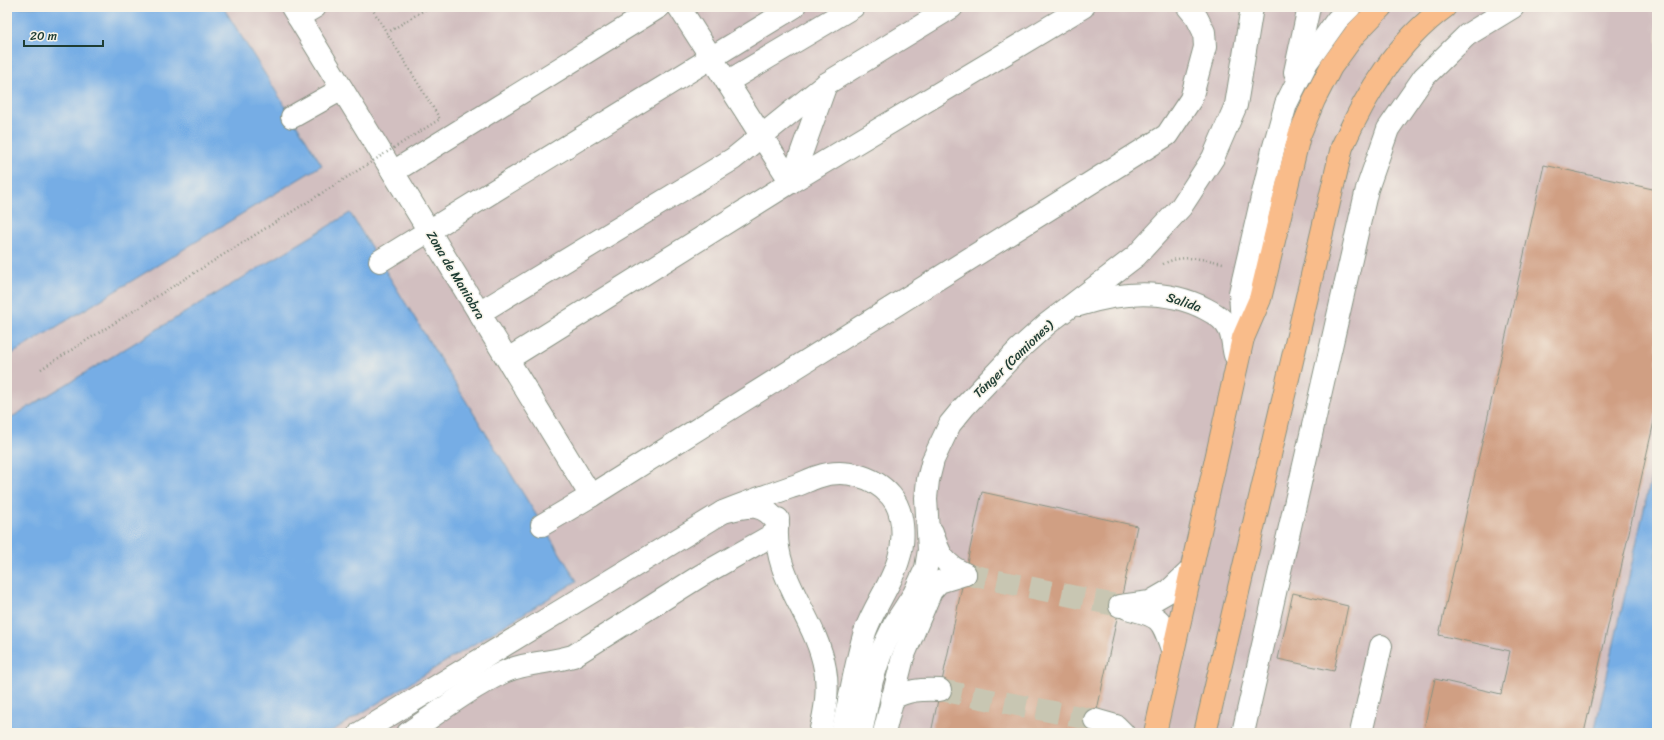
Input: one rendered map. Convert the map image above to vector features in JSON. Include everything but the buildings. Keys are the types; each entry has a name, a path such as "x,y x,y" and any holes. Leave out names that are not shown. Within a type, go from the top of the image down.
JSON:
{"main road":[{"path":"1155,733 1238,368 1243,338 1260,299 1302,129 1331,67 1355,34 1381,7"},
{"path":"1205,733 1342,147 1359,109 1378,78 1401,49 1432,16 1445,7"}],"street":[{"path":"393,172 659,7"},
{"path":"679,7 792,182"},
{"path":"380,261 794,7"},
{"path":"727,82 853,7"},
{"path":"479,313 733,159 826,84 952,7"},
{"path":"508,359 792,182 1083,7"},
{"path":"542,525 591,496 1167,135 1191,99 1205,47 1204,32 1197,18 1188,7"},
{"name":"Tánger (Camiones)","path":"861,733 872,680 882,650 894,625 914,594 926,568 929,550 929,523 926,498 928,480 933,460 950,424 964,406 1018,350 1047,324 1136,256 1181,207 1213,158 1236,105 1252,7"},
{"path":"1243,338 1240,292 1273,150 1286,104 1309,7"},
{"path":"1286,104 1307,62 1337,20 1350,7"},
{"path":"1243,733 1367,189 1388,129 1424,77 1456,45 1467,35 1513,7"},
{"name":"Zona de Maniobra","path":"302,10 342,88 591,496"},
{"path":"792,182 826,84"},
{"path":"292,117 342,88"},
{"name":"Salida","path":"1068,309 1103,297 1147,294 1169,295 1195,303 1218,315 1230,331 1238,368"},
{"path":"360,733 723,512 749,501 800,485 817,477 835,473 853,474 870,479 884,488 895,501 901,517 902,534 900,558 872,613 865,633 842,733"},
{"path":"800,485 789,496 783,506 777,528 777,551 782,566 817,640 825,668 827,687 820,733"},
{"path":"723,512 744,507 757,506 772,514 777,528"},
{"path":"884,733 891,699 903,657 919,617 932,591 939,582 965,574 953,568 943,560 937,548 929,523"},
{"path":"408,733 465,694 505,671 557,661 573,656 777,528"},
{"path":"919,617 926,568"},
{"path":"1173,652 1162,624 1155,616 1120,606 1150,602 1154,600 1169,591 1191,570"},
{"path":"1361,733 1381,646"},
{"path":"891,699 904,692 922,689 940,690"},
{"path":"1095,720 1116,726 1123,733"}],"path":[{"path":"41,369 440,120 371,7"},
{"path":"387,33 429,7"}],"shaded area":[{"path":"223,7 1657,7 1657,451 1594,733 329,733 577,581 350,213 7,420 7,357 322,165"}],"water":[{"path":"7,7 223,7 322,165 7,357"},
{"path":"350,213 577,581 329,733 7,733 7,420"},
{"path":"1657,451 1657,733 1594,733"}],"tunnel":[{"path":"965,574 1120,606"},
{"path":"940,690 1095,720"}]}
